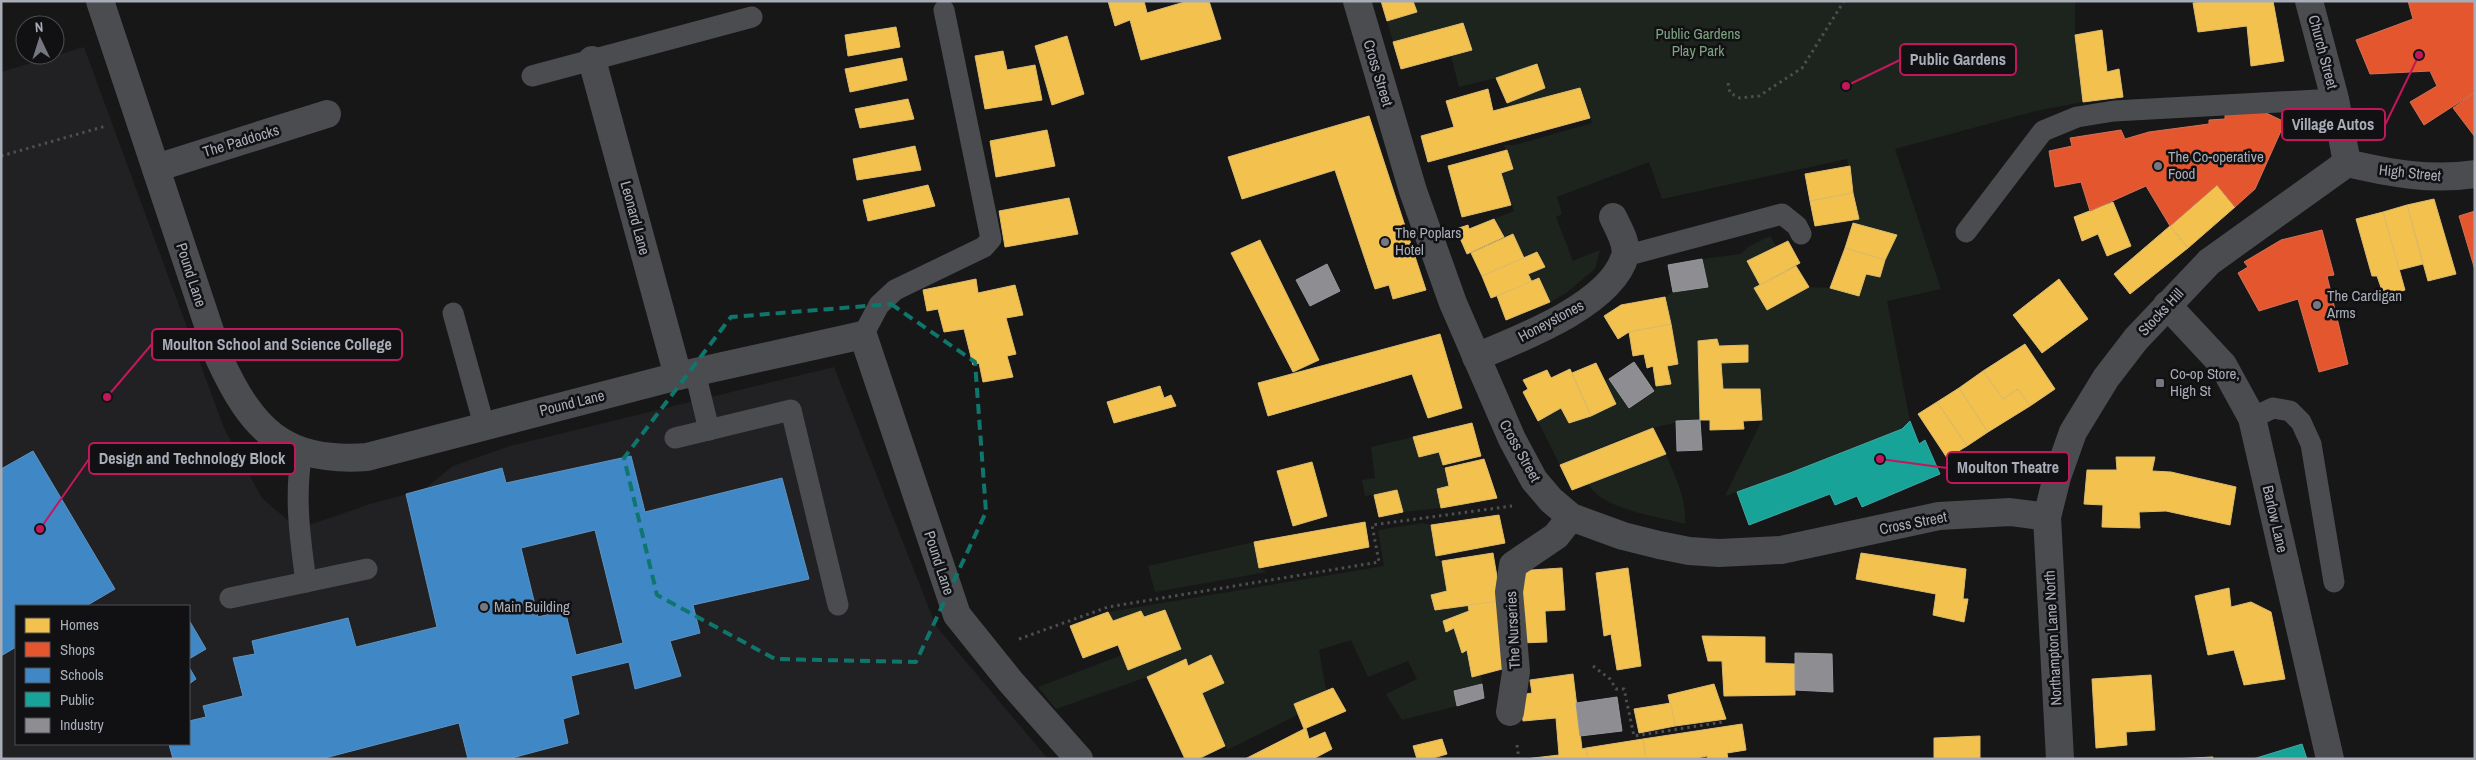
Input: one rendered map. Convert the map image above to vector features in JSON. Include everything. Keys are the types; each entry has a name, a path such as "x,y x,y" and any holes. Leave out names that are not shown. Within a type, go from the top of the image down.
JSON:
{"street":[{"name":"Pound Lane","path":"100,1 219,358 232,386 248,412 284,444 302,452 344,459 367,457 484,425 686,374 863,335 957,616 985,651 1080,759"},
{"name":"Cross Street","path":"1357,1 1413,191 1454,303 1512,439 1534,480 1561,508 1623,536 1689,551 1719,553 1781,550 1939,516 2010,512 2047,517"},
{"name":"Church Street","path":"2309,1 2335,98 2347,163"},
{"name":"Leonard Lane","path":"592,60 686,374"},
{"name":"The Paddocks","path":"156,168 327,114"},
{"name":"High Street","path":"2347,163 2390,174 2428,178 2475,174"},
{"name":"Stocks Hill","path":"2047,517 2057,477 2073,432 2106,378 2167,305 2209,262 2347,163"},
{"path":"1613,216 1624,243 1625,256"},
{"name":"Honeystones","path":"1476,357 1569,314 1596,295 1614,275 1625,256"},
{"name":"Barlow Lane","path":"2167,305 2223,365 2252,418 2330,759"},
{"name":"The Nurseries","path":"1510,712 1516,672 1509,592 1513,565 1556,536 1561,508"},
{"name":"Northampton Lane North","path":"2047,517 2060,759"}],"lane":[{"path":"863,335 879,305 895,290 984,247 991,239 944,10"},
{"path":"532,76 752,17"},
{"path":"1966,232 2043,131 2076,117 2114,111 2335,98"},
{"path":"1625,256 1782,214 1797,226 1801,234"},
{"path":"453,313 484,425"},
{"path":"686,374 709,430"},
{"path":"2252,418 2273,408 2290,411 2301,422 2310,444 2334,582"},
{"path":"675,438 791,410 838,605"},
{"path":"302,452 297,481 297,506 306,582"},
{"path":"230,598 367,569"}],"path":[{"path":"1728,84 1730,93 1740,98 1758,96 1802,68 1844,1"},
{"path":"1,156 138,117"},
{"path":"985,651 1108,607 1379,562 1372,524 1561,508"},
{"path":"1593,666 1610,678 1616,689 1624,689 1634,736 1723,722"}],"highlighted area":[{"path":"891,304 975,362 986,512 916,662 775,659 657,595 624,458 731,317"}],"shaded area":[{"path":"84,47 224,428 262,498 298,529 370,504 423,490 453,466 510,446 834,367 936,626 1048,759 1,759 1,72 24,65 65,65 65,53"}],"green space":[{"name":"Public Gardens Play Park","path":"1413,1 2075,1 2075,35 2083,102 2040,110 1895,149 1941,289 1887,301 1910,421 1902,429 1790,473 1725,496 1762,420 1760,389 1723,389 1721,363 1748,362 1747,345 1719,346 1717,339 1698,341 1700,420 1664,425 1646,430 1560,465 1538,421 1561,408 1569,423 1591,416 1615,404 1605,381 1609,379 1629,408 1654,391 1667,366 1678,364 1665,297 1673,292 1708,287 1702,259 1741,254 1748,247 1770,236 1776,246 1748,262 1760,285 1754,288 1767,310 1809,287 1830,288 1859,296 1866,274 1880,277 1885,260 1897,236 1853,223 1859,218 1847,159 1662,199 1649,162 1557,197 1562,214 1556,217 1573,261 1600,250 1595,269 1566,293 1550,302 1540,278 1532,282 1528,274 1545,267 1537,252 1524,258 1513,234 1504,237 1494,219 1514,211 1501,173 1513,169 1504,145 1515,145 1592,123 1580,88 1511,107 1507,103 1545,88 1537,64 1496,78 1459,87 1451,56 1472,50 1463,23 1393,42 1387,21 1416,12"},
{"path":"1413,437 1419,457 1439,452 1449,486 1437,489 1441,508 1403,512 1397,490 1365,496 1362,480 1375,478 1371,447"},
{"path":"1666,454 1682,497 1685,524 1618,506 1595,493 1588,484"},
{"path":"1422,523 1431,525 1436,556 1442,562 1447,591 1431,595 1435,609 1468,605 1469,611 1443,622 1446,632 1454,628 1462,653 1467,650 1471,677 1481,674 1482,684 1454,691 1457,706 1402,720 1386,694 1417,679 1408,661 1368,677 1351,640 1319,650 1326,690 1295,704 1299,714 1227,750 1202,693 1224,683 1211,655 1188,666 1185,660 1147,677 1056,709 1038,687 1122,655 1128,670 1181,649 1165,610 1144,617 1141,611 1113,621 1108,612 1384,566 1378,530"},
{"path":"1254,542 1259,568 1267,572 1155,592 1148,566"}],"building: Homes":[{"path":"1108,1 1144,1 1147,13 1188,1 1209,1 1221,39 1141,60 1130,20 1115,26"},
{"path":"1381,1 1413,1 1417,12 1387,21"},
{"path":"2202,1 2273,1 2284,61 2251,66 2247,26 2198,32 2193,3"},
{"path":"1463,23 1472,50 1401,69 1393,42"},
{"path":"896,27 900,47 848,56 845,35"},
{"path":"2102,30 2107,72 2119,69 2123,97 2083,102 2075,35"},
{"path":"1067,36 1084,94 1052,105 1035,46"},
{"path":"1003,51 1007,70 1035,65 1042,100 985,109 975,56"},
{"path":"902,58 907,80 850,92 845,69"},
{"path":"1537,64 1545,88 1507,103 1496,78"},
{"path":"1580,88 1590,118 1428,162 1421,136 1454,127 1446,101 1488,89 1493,111"},
{"path":"908,99 914,119 860,128 855,109"},
{"name":"The Poplars Hotel","path":"1369,116 1426,290 1393,299 1389,285 1375,289 1335,170 1242,199 1228,157"},
{"path":"1047,130 1055,166 996,177 990,141"},
{"path":"915,146 921,170 857,180 853,159"},
{"path":"1507,150 1513,169 1501,173 1511,205 1462,217 1448,166"},
{"path":"1850,166 1853,193 1810,201 1805,174"},
{"path":"928,185 935,206 868,221 863,200"},
{"path":"2217,185 2235,207 2188,248 2170,226"},
{"path":"1853,193 1859,219 1815,226 1810,201"},
{"path":"1069,198 1078,234 1005,247 999,211"},
{"path":"2434,199 2456,274 2428,281 2407,205"},
{"path":"2113,202 2131,246 2107,256 2098,234 2082,241 2074,217"},
{"path":"2407,205 2423,264 2399,270 2383,212"},
{"path":"2383,212 2405,290 2384,296 2377,276 2372,276 2356,219"},
{"path":"1494,219 1504,237 1467,254 1456,229 1468,225 1469,229"},
{"path":"1853,223 1897,235 1885,260 1845,248"},
{"path":"2170,226 2188,248 2130,294 2114,274"},
{"path":"1513,234 1524,258 1482,276 1471,253"},
{"path":"1260,240 1319,360 1293,372 1231,253"},
{"path":"1788,241 1800,263 1760,285 1747,261"},
{"path":"1845,248 1885,260 1880,277 1866,274 1859,296 1830,288"},
{"path":"1537,252 1545,267 1528,274 1532,282 1491,298 1482,276"},
{"path":"1796,266 1809,287 1767,310 1754,288"},
{"path":"1539,278 1550,302 1506,320 1497,296"},
{"path":"976,279 978,293 1015,285 1023,315 1006,318 1016,354 1007,356 1013,377 983,382 979,363 973,365 964,329 944,332 938,309 927,311 923,290"},
{"path":"2059,279 2088,319 2042,353 2013,315"},
{"path":"1665,297 1671,324 1629,332 1618,339 1604,316 1621,305"},
{"path":"1671,324 1678,364 1667,366 1671,384 1656,386 1653,366 1647,368 1644,354 1633,356 1629,332"},
{"path":"1440,334 1462,408 1428,418 1412,374 1268,416 1258,383"},
{"path":"1717,339 1719,346 1748,345 1748,362 1721,363 1723,389 1760,389 1762,420 1743,421 1744,429 1710,430 1710,420 1700,420 1698,341"},
{"path":"2025,344 2055,389 2030,406 2018,389 2003,399 1983,371"},
{"path":"1596,363 1616,404 1591,416 1572,373"},
{"path":"1570,369 1591,416 1569,423 1561,408 1538,421 1523,392 1528,389 1523,380 1547,370 1551,378"},
{"path":"1983,371 2003,399 2018,389 2030,406 1988,432 1959,388"},
{"path":"1160,386 1164,398 1171,395 1176,406 1114,423 1107,402"},
{"path":"1959,388 1988,432 1967,446 1937,402"},
{"path":"1937,402 1967,446 1947,458 1918,414"},
{"path":"1472,423 1481,456 1443,465 1439,452 1419,457 1413,437"},
{"path":"1653,428 1666,454 1572,490 1560,465"},
{"path":"2116,457 2155,457 2152,471 2171,472 2236,487 2230,525 2166,511 2139,512 2140,528 2102,527 2103,505 2084,504 2087,470 2117,470"},
{"path":"1484,459 1497,498 1441,508 1437,489 1449,486 1445,468"},
{"path":"1312,462 1327,516 1293,526 1277,471"},
{"path":"1397,490 1403,512 1379,517 1374,495"},
{"path":"1499,515 1505,543 1436,556 1431,525"},
{"path":"1365,522 1369,547 1259,568 1254,542"},
{"path":"1493,553 1501,601 1435,610 1431,595 1447,591 1442,561"},
{"path":"1861,553 1966,569 1963,599 1968,599 1964,622 1933,615 1936,594 1856,579"},
{"path":"1562,568 1565,610 1545,611 1547,642 1520,643 1516,571"},
{"path":"1628,568 1641,666 1617,670 1611,634 1604,636 1596,573"},
{"path":"2229,588 2231,607 2251,602 2271,612 2285,679 2244,685 2234,650 2208,655 2195,596"},
{"path":"1501,601 1506,668 1472,677 1467,650 1462,653 1454,628 1446,632 1443,621 1469,611 1468,605"},
{"path":"1165,610 1181,649 1128,670 1118,645 1083,658 1070,626 1108,612 1113,621 1141,611 1144,617"},
{"path":"1702,636 1765,637 1765,663 1795,664 1795,695 1724,696 1722,661 1708,661"},
{"path":"1211,655 1224,683 1202,693 1225,746 1198,759 1185,759 1147,677 1186,659 1188,666"},
{"path":"1573,674 1582,749 1586,748 1588,759 1525,759 1559,755 1556,718 1523,721 1519,695 1532,693 1530,680"},
{"path":"2151,675 2155,730 2126,732 2127,745 2096,748 2092,679"},
{"path":"1714,684 1726,719 1675,726 1668,695"},
{"path":"1333,688 1346,711 1304,729 1294,704"},
{"path":"1671,703 1675,726 1639,733 1634,709"},
{"path":"1742,724 1746,750 1727,753 1728,759 1708,759 1707,756 1692,759 1646,759 1643,739"},
{"path":"1306,728 1309,739 1325,732 1332,749 1313,759 1245,759"},
{"path":"1980,736 1980,759 1934,759 1934,738"},
{"path":"1442,739 1447,754 1430,759 1417,759 1413,746"},
{"path":"1643,739 1646,759 1588,759 1586,748"},
{"path":"2213,757 2213,759 2171,759"}],"building: Shops":[{"path":"2408,1 2475,1 2475,92 2424,125 2410,102 2437,86 2430,71 2370,74 2356,40 2413,19"},
{"path":"2475,92 2475,137 2453,108"},
{"name":"The Co-operative Food","path":"2262,111 2285,122 2255,189 2235,207 2217,185 2170,226 2146,186 2090,211 2081,182 2055,187 2049,151 2072,146 2070,138 2121,130 2125,139 2149,132 2209,124 2209,120 2225,119 2225,114"},
{"path":"2475,211 2475,270 2459,216"},
{"name":"The Cardigan Arms","path":"2322,230 2334,275 2327,276 2348,364 2319,372 2298,299 2259,311 2238,273 2248,267 2244,262 2281,240"}],"building: Schools":[{"path":"33,451 115,589 88,605 15,605 15,648 1,656 1,469"},
{"name":"Main Building","path":"631,456 645,512 782,478 809,579 693,605 700,633 670,641 681,676 635,689 629,662 571,676 579,714 563,719 568,743 508,759 468,759 459,723 321,759 173,759 169,745 190,745 190,721 206,717 203,706 243,696 233,658 255,654 252,641 348,618 356,647 437,627 406,494 502,468 506,483","holes":["595,530 623,643 576,655 565,610 538,617 521,548"]},
{"path":"190,622 206,649 190,658"},
{"path":"190,669 196,679 190,683"}],"building: Public":[{"path":"1910,421 1919,444 1925,440 1940,474 1862,507 1857,496 1835,505 1830,494 1749,525 1737,492 1902,429"},
{"path":"2302,744 2307,759 2253,759"}],"building: Industry":[{"path":"1702,259 1708,287 1673,292 1668,265"},
{"path":"1327,264 1340,291 1310,306 1296,280"},
{"path":"1634,362 1654,391 1629,408 1609,379"},
{"path":"1700,420 1702,450 1677,451 1676,421"},
{"path":"1795,653 1832,654 1833,692 1795,690"},
{"path":"1482,684 1484,698 1457,706 1454,691"},
{"path":"1617,697 1622,731 1580,736 1576,703"}],"place":[{"name":"Village Autos","path":"2419,55"},
{"name":"Public Gardens","path":"1846,86"},
{"name":"The Co-operative Food","path":"2158,166"},
{"name":"The Poplars Hotel","path":"1385,242"},
{"name":"The Cardigan Arms","path":"2317,305"},
{"name":"Co-op Store, High St","path":"2160,383"},
{"name":"Moulton School and Science College","path":"107,397"},
{"name":"Moulton Theatre","path":"1880,459"},
{"name":"Design and Technology Block","path":"40,529"},
{"name":"Main Building","path":"484,607"}]}
